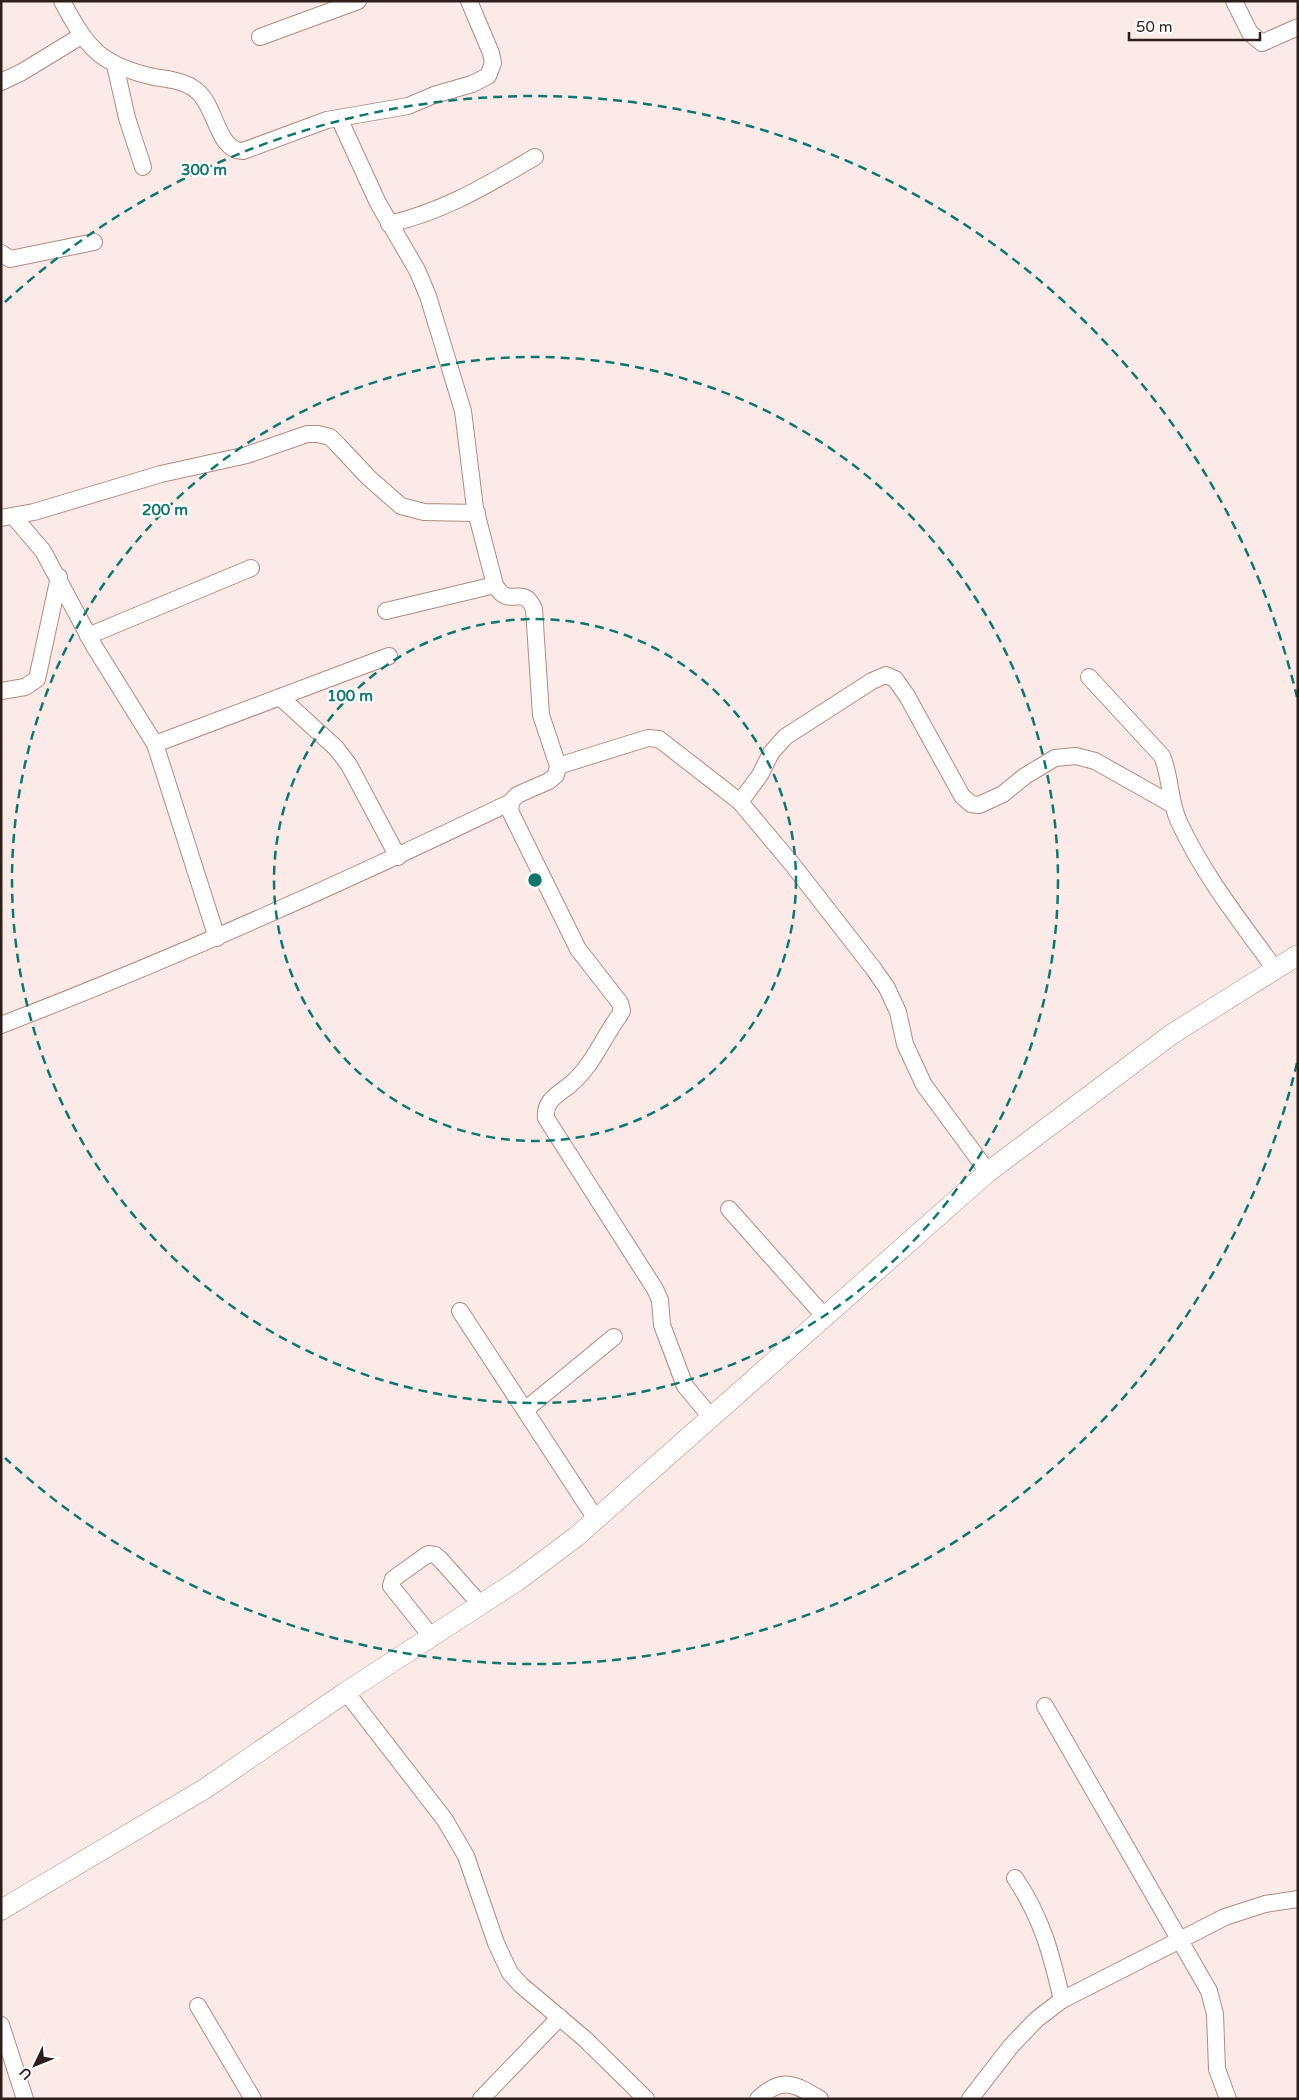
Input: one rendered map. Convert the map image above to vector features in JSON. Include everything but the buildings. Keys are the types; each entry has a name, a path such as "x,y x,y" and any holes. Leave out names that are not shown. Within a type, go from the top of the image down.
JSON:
{"street":[{"path":"62,1 81,36 96,52 114,64 133,72 181,83 196,90 208,104 225,142 236,151 243,151 326,120 400,108 472,84 488,76 494,63 469,1"},
{"path":"260,37 358,1"},
{"path":"1234,1 1250,33 1262,43 1298,27"},
{"path":"1,82 28,69 81,36"},
{"path":"114,64 126,118 143,167"},
{"path":"1,1025 217,938 398,857 511,802 517,795 549,781 556,775 558,766 541,715 534,609 525,596 506,598 500,594 495,585 477,513 463,411 423,284 389,224 340,118"},
{"path":"389,224 436,211 466,197 535,157"},
{"path":"1,253 10,259 94,242"},
{"path":"8,518 162,474 247,456 307,434 330,437 376,484 401,506 424,512 477,513"},
{"path":"8,518 31,534 58,576 88,636 155,744 217,938"},
{"path":"88,636 251,568"},
{"path":"1,690 25,687 37,679 58,576"},
{"path":"386,611 495,585"},
{"path":"155,744 389,656"},
{"path":"740,802 756,782 771,753 785,737 872,681 886,675 895,679 907,696 962,796 972,804 979,805 1003,794 1024,776 1055,758 1076,756 1100,764 1172,804"},
{"path":"1089,677 1162,756 1166,766 1172,804 1178,821 1203,868 1275,969"},
{"path":"280,697 336,748 348,765 398,857"},
{"path":"558,766 648,738 660,739 740,802 792,864 887,988 898,1012 905,1044 924,1085 988,1172"},
{"path":"511,802 510,811 515,824 578,949 620,1003 622,1011 584,1069 573,1082 549,1101 545,1109 546,1118 656,1289 660,1300 662,1325 685,1386 711,1417"},
{"path":"1,1910 200,1792 346,1692 544,1561 596,1519 988,1172 1172,1034 1298,956"},
{"path":"729,1209 824,1316"},
{"path":"460,1311 596,1519"},
{"path":"525,1410 614,1337"},
{"path":"431,1636 391,1586 393,1579 428,1554 435,1555 440,1559 480,1604"},
{"path":"346,1692 445,1820 457,1839 472,1873 496,1943 510,1973 521,1985 560,2017 646,2099"},
{"path":"1045,1706 1181,1940 1213,2003 1218,2069 1228,2099"},
{"path":"1015,1878 1025,1892 1049,1944 1062,2000"},
{"path":"970,2099 1012,2046 1037,2019 1062,2000 1239,1912 1298,1899"},
{"path":"198,2006 253,2099"},
{"path":"481,2099 560,2017"},
{"path":"1,2025 25,2099"},
{"path":"758,2099 776,2086 785,2084 796,2085 820,2099"}]}
